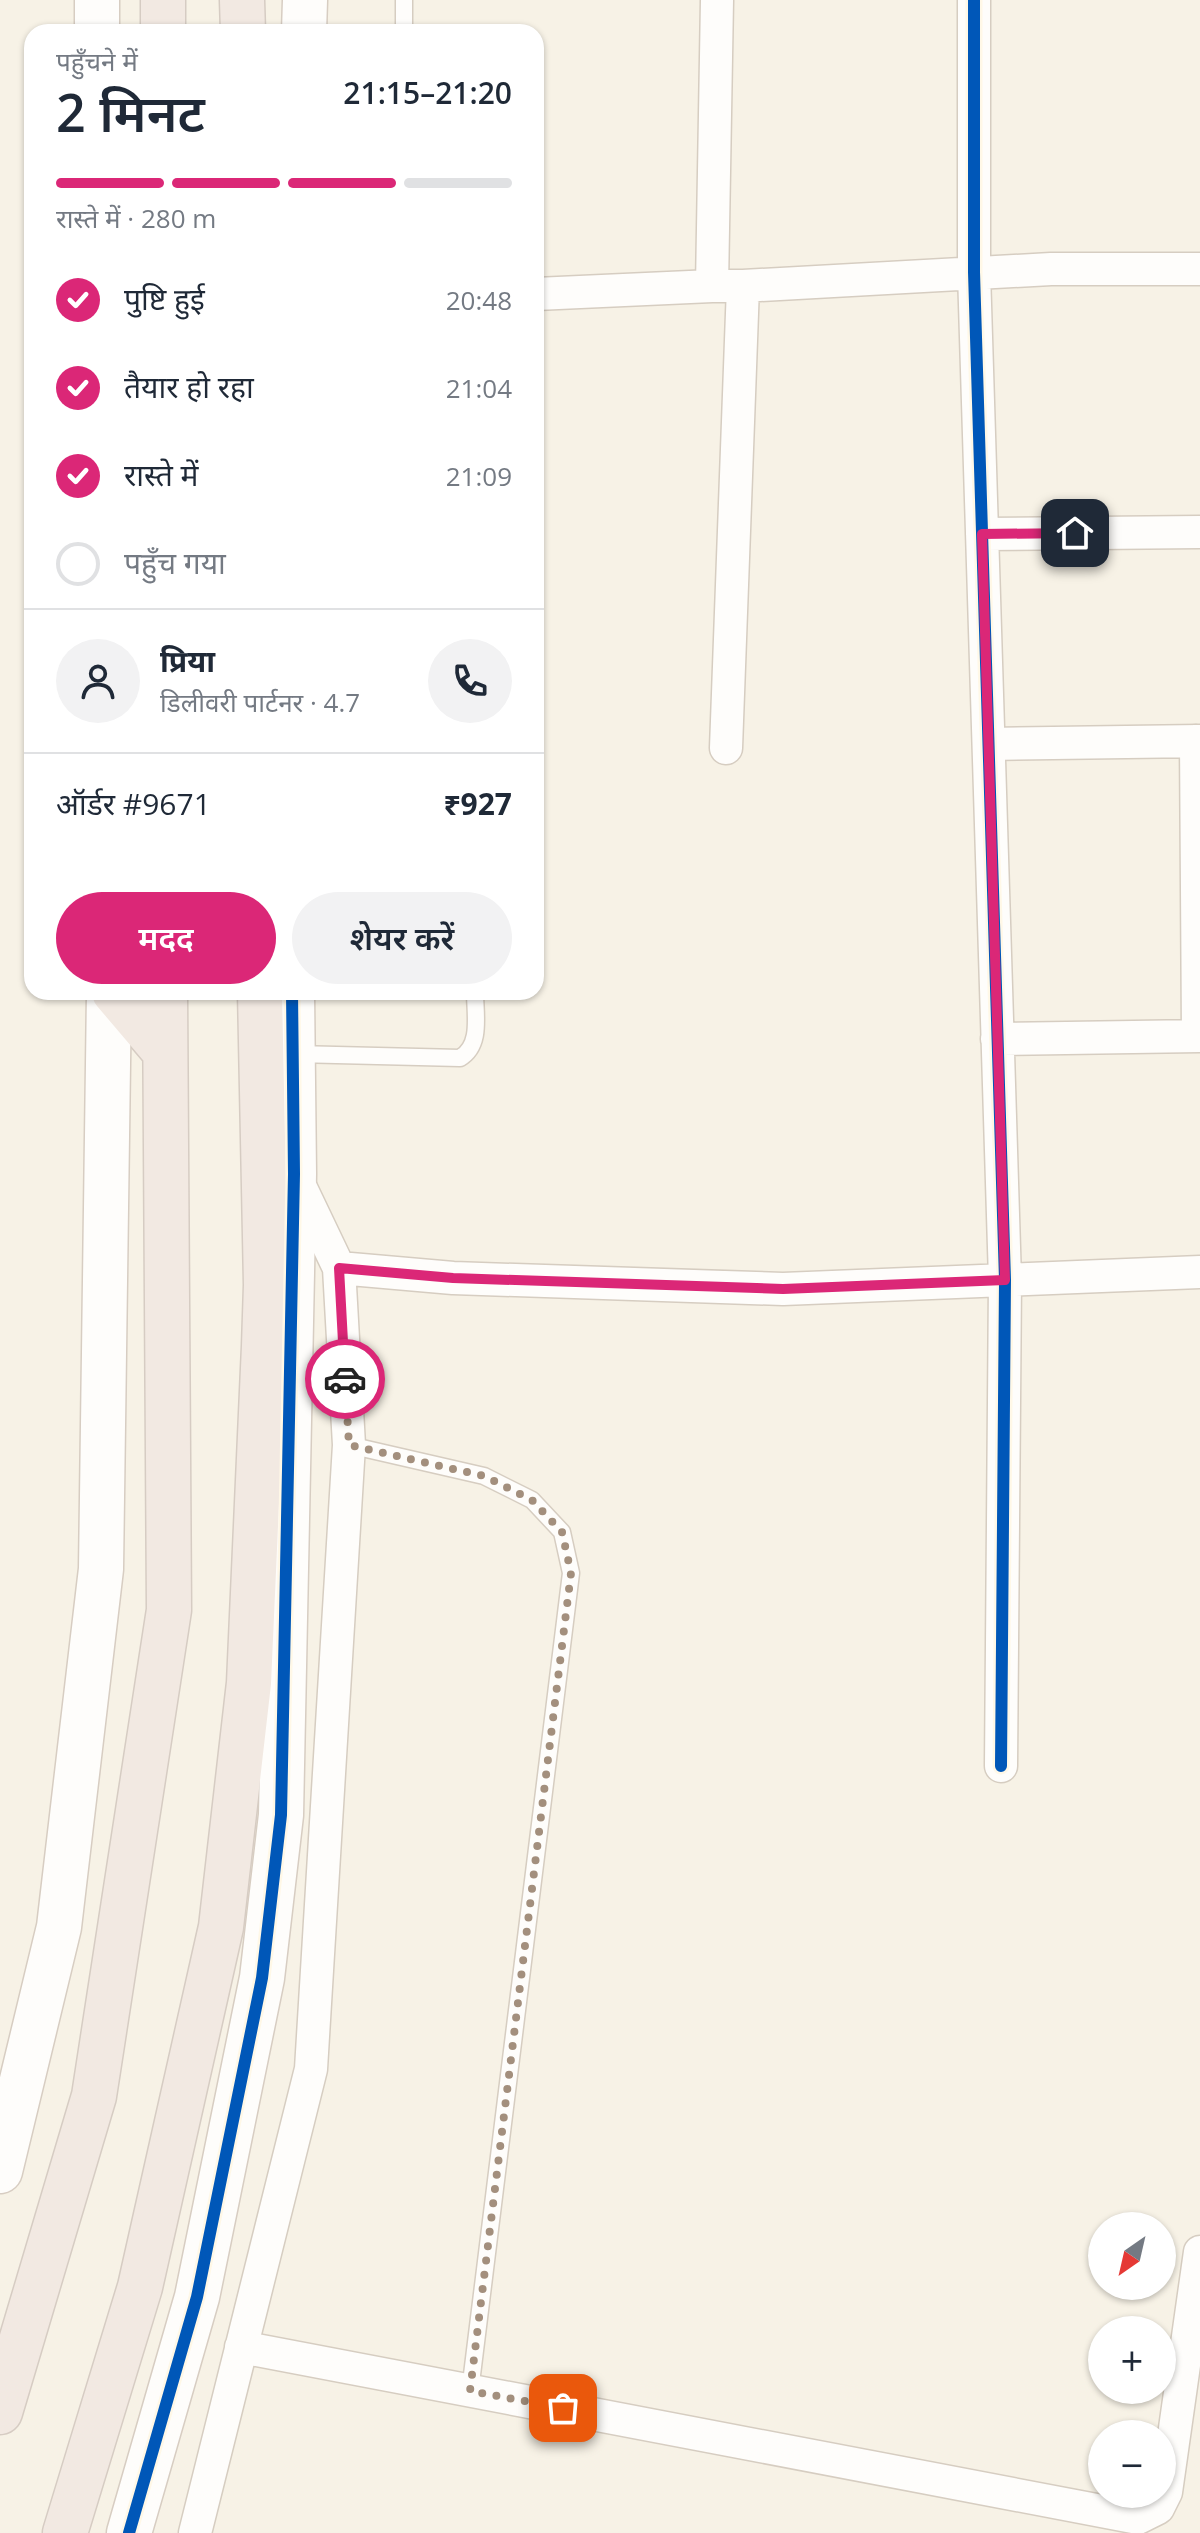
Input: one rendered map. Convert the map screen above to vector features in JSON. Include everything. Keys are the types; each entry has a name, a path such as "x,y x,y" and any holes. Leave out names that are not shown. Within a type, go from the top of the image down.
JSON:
{"highway":[{"path":"163,0 163,24"},
{"path":"242,0 243,24"},
{"path":"119,1000 165,1052"},
{"path":"0,2412 94,2096 169,1610 165,1000"},
{"path":"65,2533 140,2287 221,1927 249,1683 266,1285 262,1138 277,1058 262,1000"}],"street":[{"path":"97,0 97,24"},
{"path":"304,24 305,0"},
{"path":"717,0 727,286 726,748"},
{"path":"974,0 974,272 1005,1280 1001,1766"},
{"path":"544,294 1051,269 1200,269"},
{"path":"982,534 1200,532"},
{"path":"989,744 1198,741 1199,1036 997,1039"},
{"path":"0,2171 59,1927 101,1569 112,1000"},
{"path":"129,2533 197,2297 262,1978 281,1815 294,1174 277,1058 288,1000"},
{"path":"195,2533 311,2069 349,1445 339,1268 294,1174"},
{"path":"339,1268 453,1278 783,1289 1200,1272"},
{"path":"241,2347 1138,2518 1158,2508 1166,2492 1200,2252"}],"lane":[{"path":"404,0 404,24"},
{"path":"277,1058 460,1058 470,1053 475,1041 475,1000"},
{"path":"349,1445 484,1476 532,1500 562,1532 571,1573 470,2391"}],"cycle path":[{"path":"974,0 974,272 1005,1280 1001,1766"},
{"path":"129,2533 197,2297 262,1978 281,1815 294,1174 292,1000"}],"way so far":[{"path":"345,1379 349,1445 484,1476 532,1500 562,1532 571,1573 470,2391 563,2408"}],"route":[{"path":"345,1379 339,1268 453,1278 783,1289 1005,1280 982,534 1075,533"}]}
